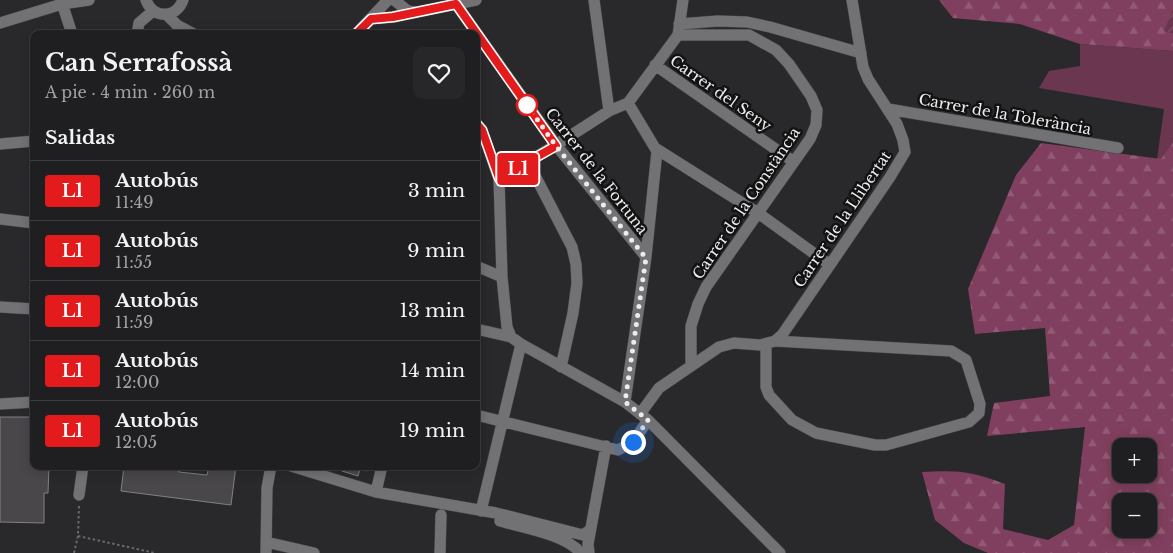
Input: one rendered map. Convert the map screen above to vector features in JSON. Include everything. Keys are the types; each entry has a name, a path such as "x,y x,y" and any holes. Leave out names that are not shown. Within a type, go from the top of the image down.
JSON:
{"street":[{"path":"0,23 62,2 89,0"},
{"path":"146,0 148,6 153,11 167,15 178,9 182,0"},
{"path":"360,30 388,0"},
{"path":"394,0 408,11 416,12"},
{"path":"371,19 393,17 476,0"},
{"path":"594,0 609,111"},
{"path":"499,178 556,146 609,111 628,103 679,30 683,0"},
{"name":"Carrer de la Llibertat","path":"770,343 782,336 905,152 897,124 868,79 852,0"},
{"path":"62,2 71,30"},
{"name":"Carrer de la Fortuna","path":"456,4 474,30"},
{"path":"138,30 139,23 153,11"},
{"path":"167,15 177,25 186,30"},
{"path":"679,30 718,21 747,22 770,26 862,53"},
{"name":"Carrer de la Constància","path":"679,30 749,35 776,50 789,64 811,96 817,110 816,125 810,140 706,287 691,326 692,366"},
{"name":"Carrer de la Fortuna","path":"480,38 556,146 646,258"},
{"name":"Carrer del Seny","path":"656,65 794,162"},
{"path":"625,402 646,258 657,151 628,103"},
{"name":"Carrer de la Tolerància","path":"888,109 1118,148"},
{"path":"480,128 499,178 502,278 507,328 511,337"},
{"path":"0,144 30,141"},
{"path":"655,148 758,213 830,265"},
{"path":"528,162 572,247 576,264 577,284 573,313 561,367"},
{"path":"0,219 30,223"},
{"path":"480,268 502,278"},
{"path":"0,307 30,309"},
{"path":"480,330 511,337 625,402 644,417 780,553"},
{"path":"480,416 618,450 633,442 659,388 719,347 734,343 760,345 770,343 952,352 966,360 980,404 979,414 969,422 886,445 875,445 816,433 792,420 769,395 766,387 770,343"},
{"path":"481,511 521,344"},
{"path":"0,404 30,402"},
{"path":"589,553 590,530 606,446"},
{"path":"79,495 82,470"},
{"path":"270,470 267,488 266,548 314,553"},
{"path":"304,470 376,492 430,500 518,518 583,535 590,530"},
{"path":"376,492 381,470"},
{"path":"481,511 500,521 561,539 581,553"},
{"path":"440,553 441,516"},
{"path":"758,532 768,553"}],"path":[{"path":"74,553 78,536 79,495"},
{"path":"78,536 155,553"}],"shaded area":[{"path":"1173,10 1173,33 1164,31"},
{"path":"1080,44 1173,51 1173,142 1162,159 1157,159 1164,109 1039,88 1049,71 1080,66"}],"green space":[{"path":"939,0 1173,0 1173,10 1165,31 1173,33 1173,51 1080,44 1020,24 953,18"},
{"path":"1173,142 1173,553 988,553 964,543 935,520 922,472 964,472 1005,484 1003,529 1048,540 1074,525 1085,427 987,436 994,403 1050,396 1045,328 975,334 968,289 1016,175 1041,143 1161,159"}],"building":[{"path":"0,417 30,417 30,470 49,470 48,493 44,493 44,523 0,522"},
{"path":"124,470 179,470 179,472 207,475 208,470 235,470 231,505 121,491"},
{"path":"342,470 360,470 358,476"}],"bus line":[{"name":"L1","path":"360,30 371,19 393,17 456,4 474,30"},
{"name":"L1","path":"480,38 556,146 511,173 499,178 480,128"}],"route":[{"path":"527,105 556,146 646,258 625,402 648,420 633,442"}]}
